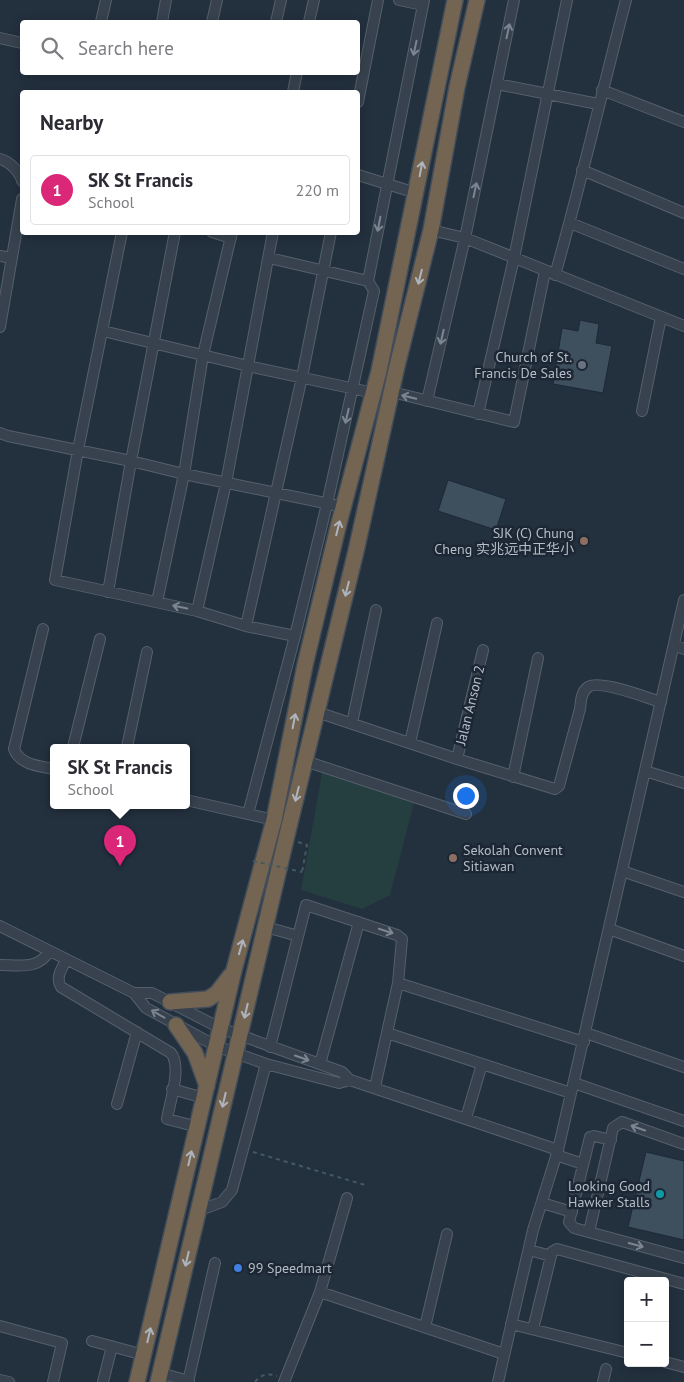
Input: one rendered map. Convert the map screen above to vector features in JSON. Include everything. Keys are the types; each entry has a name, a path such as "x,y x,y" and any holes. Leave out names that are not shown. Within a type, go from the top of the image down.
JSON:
{"highway":[{"path":"137,1382 234,970 274,820 305,666 374,393 455,0"},
{"path":"159,1378 304,761 432,230 458,86 477,0"},
{"path":"416,193 428,189 430,184 444,115 458,86"},
{"path":"379,371 400,306 416,238 419,233 432,230"},
{"path":"344,507 351,506 359,497 377,414 392,392"},
{"path":"305,666 321,634 339,560 343,554 356,551"},
{"path":"278,799 310,716 317,712"},
{"path":"170,1002 208,999 217,993 234,970"},
{"path":"176,1025 194,1053 206,1092"}],"street":[{"path":"101,20 106,0"},
{"path":"162,20 166,0"},
{"path":"212,20 217,0"},
{"path":"276,20 281,0"},
{"path":"309,20 314,0"},
{"path":"360,92 378,0"},
{"path":"248,814 328,504 374,291 368,281 424,3 399,0"},
{"path":"427,401 465,238 514,0"},
{"path":"478,414 514,258 567,0"},
{"path":"392,392 511,422 515,421 550,273 570,223 598,104 626,0"},
{"path":"0,38 20,43"},
{"path":"293,90 296,75"},
{"path":"497,84 598,104"},
{"path":"602,90 684,122"},
{"path":"0,159 5,160 20,175"},
{"path":"582,170 684,213"},
{"path":"360,176 416,193"},
{"path":"0,327 2,304 20,211"},
{"path":"570,223 684,269"},
{"path":"432,230 465,238 684,326"},
{"path":"121,235 78,450 55,580 197,611 246,626 295,636"},
{"path":"108,592 131,460 174,235"},
{"path":"157,602 184,474 203,356 232,235"},
{"path":"197,611 226,483 273,235"},
{"path":"246,626 302,378 330,235"},
{"path":"0,256 12,258"},
{"path":"269,258 368,281"},
{"path":"642,411 660,317"},
{"path":"103,331 203,356 374,393"},
{"path":"0,433 344,507"},
{"path":"498,1382 529,1250 573,1088 684,600"},
{"path":"352,723 376,610"},
{"path":"410,743 436,623"},
{"path":"43,629 14,749 16,755 27,763 50,768"},
{"path":"74,744 100,639"},
{"path":"674,645 684,648"},
{"name":"Jalan Anson 2","path":"457,759 483,650"},
{"path":"128,744 147,652"},
{"path":"513,777 538,658"},
{"path":"317,712 457,759 555,789 559,786 586,688 594,684 661,702"},
{"path":"304,761 466,814"},
{"path":"645,771 684,783"},
{"path":"190,801 274,820"},
{"path":"622,871 684,892"},
{"path":"270,1047 306,905 397,934 402,939 398,983 374,1087"},
{"path":"320,1064 358,922"},
{"path":"0,926 134,993 146,1008 216,1046 266,1064 339,1083 350,1080"},
{"path":"266,927 298,936"},
{"path":"609,929 684,956"},
{"path":"0,965 38,964 45,959 49,951"},
{"path":"66,960 58,976 58,982 61,987 171,1053 175,1058 177,1068 167,1119 198,1127"},
{"path":"398,983 684,1067"},
{"path":"134,993 152,993 220,1028 342,1072 350,1080 466,1118 584,1164"},
{"path":"116,1104 137,1032"},
{"path":"387,1033 482,1064 573,1088 684,1121"},
{"path":"198,1211 222,1202 232,1190 266,1064"},
{"path":"466,1118 482,1064"},
{"path":"172,1090 206,1092"},
{"path":"589,1232 614,1128 622,1122 684,1144"},
{"path":"611,1140 594,1136 590,1137 569,1222 574,1228 684,1258"},
{"path":"284,1380 320,1292 347,1198"},
{"path":"542,1202 572,1212"},
{"path":"425,1327 447,1234"},
{"path":"532,1329 552,1252 557,1249 684,1284"},
{"path":"529,1250 551,1256"},
{"path":"159,1378 188,1382 215,1263"},
{"path":"320,1292 504,1354"},
{"path":"511,1324 624,1352"},
{"path":"0,1326 62,1343 53,1382"},
{"path":"92,1341 144,1355"},
{"path":"103,1382 112,1346"},
{"path":"669,1363 684,1367"},
{"path":"603,1382 606,1369"},
{"path":"0,1380 7,1382"}],"path":[{"path":"253,861 302,872 307,845 286,839"},
{"path":"244,1149 365,1185"},
{"path":"255,1382 264,1374 284,1380"}],"green space":[{"path":"322,773 414,803 390,895 362,909 301,890"}],"building":[{"name":"Church of St. Francis De Sales","path":"580,320 599,324 596,343 612,346 603,393 553,384 562,328 578,331"},
{"path":"448,480 506,499 496,530 438,511"},
{"name":"Looking Good Hawker Stalls","path":"646,1152 684,1161 684,1240 628,1227"}],"place":[{"name":"Church of St. Francis De Sales","path":"582,365"},
{"name":"SJK (C) Chung Cheng 实兆远中正华小","path":"584,541"},
{"name":"Sekolah Convent Sitiawan","path":"453,858"},
{"name":"SK St Francis","path":"120,866"},
{"name":"Looking Good Hawker Stalls","path":"660,1194"},
{"name":"99 Speedmart","path":"238,1268"}]}
